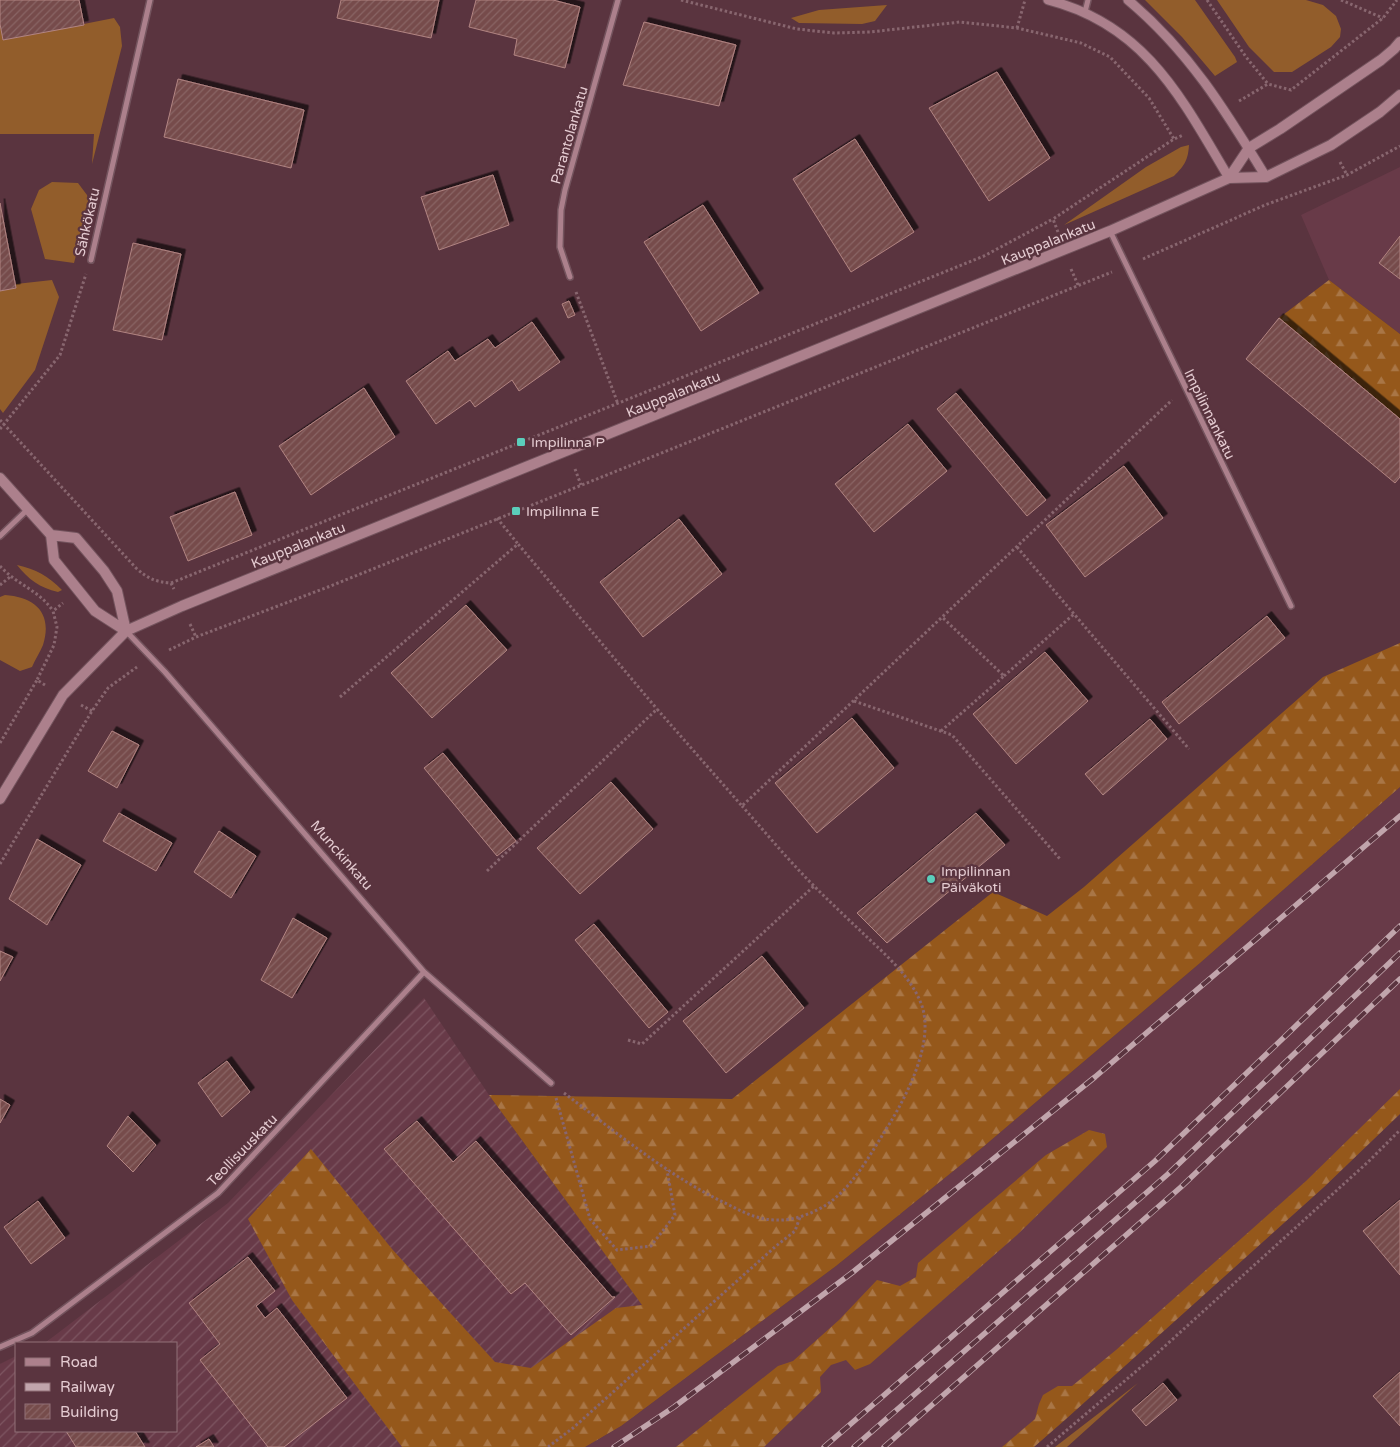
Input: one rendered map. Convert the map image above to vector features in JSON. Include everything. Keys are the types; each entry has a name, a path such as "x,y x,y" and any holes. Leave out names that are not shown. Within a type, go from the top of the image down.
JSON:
{"main road":[{"path":"1229,178 1249,148 1381,60 1400,42"},
{"name":"Kauppalankatu","path":"126,631 182,606 1110,231 1229,178 1266,177 1331,145 1380,112 1400,95"},
{"path":"0,478 51,536 76,538 104,571 117,591 126,631 62,694 0,799"},
{"name":"Munckinkatu","path":"51,536 54,560 95,611 126,631"}],"street":[{"name":"Sähkökatu","path":"91,260 150,0"},
{"name":"Parantolankatu","path":"570,277 560,247 561,210 618,0"},
{"path":"1048,0 1084,12 1115,28 1136,45 1169,82 1229,178"},
{"path":"1084,12 1088,0"},
{"path":"1128,0 1152,21 1188,60 1226,110 1266,177"},
{"name":"Impilinnankatu","path":"1110,231 1291,606"},
{"path":"0,536 28,509"},
{"name":"Munckinkatu","path":"126,631 153,658 424,972 551,1083"},
{"name":"Teollisuuskatu","path":"0,1347 32,1333 218,1193 424,972"}],"path":[{"path":"680,0 798,29 834,33 870,32 960,22 1017,28 1081,43 1110,57 1149,98 1174,139"},
{"path":"1017,28 1025,0"},
{"path":"1207,0 1246,58 1268,84"},
{"path":"1341,0 1383,18"},
{"path":"0,864 92,711 108,688 132,670 153,658 196,637 328,587 1126,266 1265,205 1347,175 1400,146"},
{"path":"0,420 147,578 158,582 171,583 984,256 1053,219"},
{"name":"Sähkökatu","path":"0,429 60,355 91,260"},
{"path":"570,277 618,404"},
{"path":"742,806 1185,388"},
{"path":"497,518 657,709 742,806 814,886 894,963 922,1006 926,1030 924,1044 912,1079 896,1113 862,1167 834,1199 788,1220 774,1220 751,1216 709,1196 667,1170 551,1083"},
{"path":"340,697 518,544"},
{"path":"1017,547 1189,749"},
{"path":"104,571 124,554"},
{"path":"0,566 10,577 45,599 53,611 57,627 54,645 37,680 0,743"},
{"path":"0,585 10,577"},
{"path":"171,583 196,637"},
{"path":"53,611 79,590"},
{"path":"941,731 1074,614"},
{"path":"942,617 1004,676"},
{"path":"37,680 92,711"},
{"path":"854,701 952,735 1060,859"},
{"path":"487,871 657,709"},
{"path":"628,1040 642,1044 814,886"},
{"path":"551,1083 590,1219 617,1250 651,1246 675,1215 667,1170"},
{"path":"1047,1447 1161,1350 1368,1162 1400,1130"},
{"path":"548,1447 573,1428 795,1231 800,1216"}],"shaded area":[{"path":"1145,0 1195,0 1237,62 1215,76 1182,37"},
{"path":"1217,0 1306,0 1323,5 1336,16 1341,29 1340,37 1331,47 1292,72 1274,72 1249,47"},
{"path":"887,5 875,21 862,24 799,23 791,18 819,10"},
{"path":"114,18 120,27 122,46 92,164 94,134 0,134 0,24 3,40"},
{"path":"1189,145 1185,162 1174,176 1064,225 1146,167 1181,147"},
{"path":"1400,167 1400,334 1329,280 1301,215"},
{"path":"52,182 78,183 87,195 89,205 74,263 45,259 31,209 39,190"},
{"path":"52,280 59,297 35,370 3,413 0,409 0,291 16,288 16,284"},
{"path":"17,565 41,574 62,590 58,592 40,585 30,579"},
{"path":"5,595 16,596 33,603 39,609 46,624 43,645 32,667 20,671 0,660 0,597"},
{"path":"1400,787 1400,1114 1324,1187 1034,1447 585,1447 621,1426 836,1266 983,1147 1200,963"},
{"path":"424,998 489,1095 692,1373 621,1426 585,1447 0,1447 0,1364 15,1356 15,1432 178,1432 178,1342 46,1342 228,1203"},
{"path":"1138,1383 1067,1447 1055,1447"}],"green space":[{"path":"1329,280 1400,334 1400,419 1279,318"},
{"path":"1400,643 1400,787 1200,963 983,1147 836,1266 621,1426 585,1447 402,1447 292,1300 248,1219 311,1149 392,1249 495,1362 531,1368 616,1308 642,1305 489,1095 732,1099 993,892 1047,916 1084,887 1323,677"},
{"path":"1400,1089 1400,1114 1324,1187 1034,1447 1002,1447 1035,1419 1043,1395 1058,1386 1072,1386 1116,1350 1306,1181"},
{"path":"1089,1130 1105,1134 1107,1147 1017,1235 870,1364 855,1370 846,1360 831,1365 820,1377 821,1392 764,1447 676,1447 778,1366 793,1361 839,1320 877,1280 900,1286 916,1277 918,1263 1046,1155"}],"building":[{"path":"0,0 79,0 84,25 3,40 0,24"},
{"path":"341,0 439,0 431,38 337,18"},
{"path":"476,0 553,0 580,7 565,68 514,55 517,39 469,27"},
{"path":"644,22 736,45 719,106 623,85"},
{"path":"997,72 1050,158 989,201 929,108"},
{"path":"178,79 304,110 291,168 164,137"},
{"path":"855,139 914,232 851,272 793,179"},
{"path":"493,175 509,225 439,250 421,197"},
{"path":"0,203 16,288 0,291"},
{"path":"703,205 759,293 701,331 644,242"},
{"path":"1400,236 1400,279 1379,263"},
{"path":"133,243 181,254 162,340 113,330"},
{"path":"569,301 575,315 568,318 562,304"},
{"path":"1279,318 1400,419 1400,477 1395,483 1246,359"},
{"path":"532,322 560,362 519,391 512,380 475,407 470,400 436,424 406,381 448,351 455,361 488,339 495,348"},
{"path":"364,388 395,437 311,495 279,446"},
{"path":"956,393 1046,500 1027,516 937,409"},
{"path":"908,424 947,471 874,532 835,484"},
{"path":"1124,466 1163,518 1085,577 1046,525"},
{"path":"235,492 252,535 188,561 170,517"},
{"path":"679,519 722,574 643,637 600,582"},
{"path":"466,605 507,650 432,718 391,673"},
{"path":"1267,616 1285,638 1179,724 1162,702"},
{"path":"1045,652 1088,701 1016,764 973,714"},
{"path":"852,718 894,768 817,833 775,783"},
{"path":"1150,719 1167,739 1103,795 1085,774"},
{"path":"112,731 139,745 117,788 88,771"},
{"path":"443,753 516,841 497,856 424,768"},
{"path":"611,782 653,829 580,894 537,848"},
{"path":"119,813 172,843 156,871 103,841"},
{"name":"Impilinnan Päiväkoti","path":"976,813 1005,845 887,943 857,913"},
{"path":"219,831 256,856 231,898 194,872"},
{"path":"37,839 81,865 47,925 9,899"},
{"path":"293,918 327,938 292,998 261,980"},
{"path":"594,924 668,1012 649,1028 575,940"},
{"path":"0,951 13,957 0,981"},
{"path":"762,956 804,1008 726,1073 683,1021"},
{"path":"227,1061 250,1092 222,1117 198,1083"},
{"path":"0,1099 10,1105 0,1123"},
{"path":"128,1116 156,1145 133,1172 107,1146"},
{"path":"417,1121 453,1162 476,1141 612,1297 615,1297 571,1335 525,1283 511,1294 384,1149"},
{"path":"1400,1200 1400,1275 1363,1231"},
{"path":"38,1201 65,1238 31,1264 4,1227"},
{"path":"248,1257 275,1291 256,1306 265,1318 277,1308 347,1398 284,1447 268,1447 200,1360 220,1344 189,1303"},
{"path":"1400,1372 1400,1426 1373,1396"},
{"path":"1163,1383 1177,1400 1146,1426 1132,1410"},
{"path":"67,1432 136,1432 145,1447 76,1447"},
{"path":"209,1439 214,1447 196,1447"}],"railway":[{"path":"614,1447 674,1407 853,1272 1095,1077 1400,816"},
{"path":"824,1447 1155,1161 1400,926"},
{"path":"854,1447 1168,1174 1400,953"},
{"path":"884,1447 1181,1187 1400,979"}],"place":[{"name":"Impilinna P","path":"521,442"},
{"name":"Impilinna E","path":"516,511"},
{"name":"Impilinnan Päiväkoti","path":"931,879"}]}
